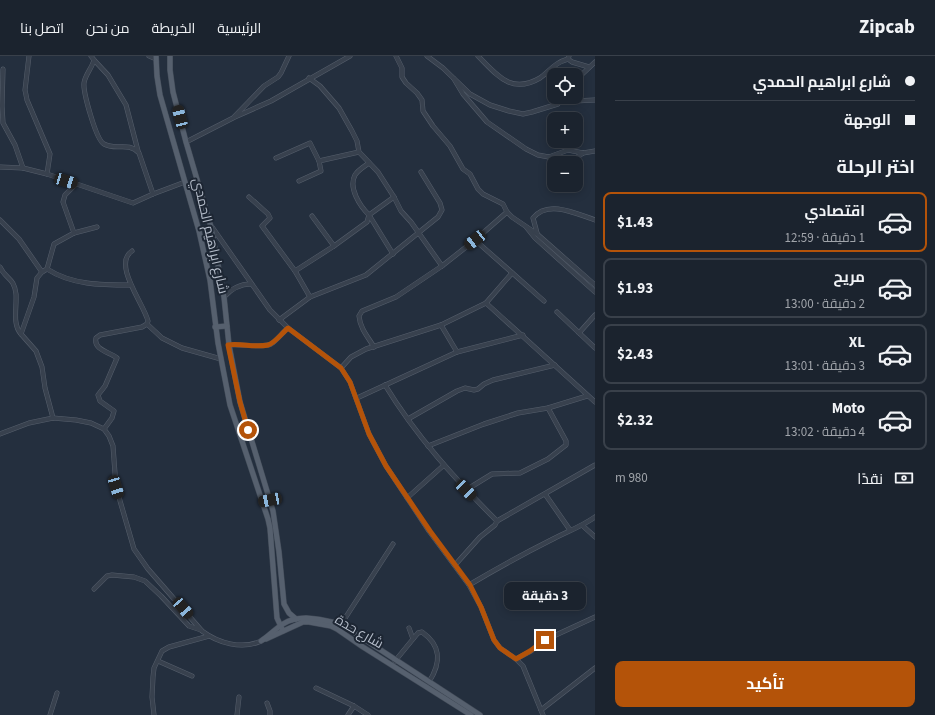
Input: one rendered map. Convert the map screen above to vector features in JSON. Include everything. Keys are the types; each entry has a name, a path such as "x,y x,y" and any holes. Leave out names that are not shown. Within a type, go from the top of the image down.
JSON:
{"main road":[{"name":"شارع ابراهيم الحمدي","path":"170,56 173,92 211,227 224,297 228,345 240,402 270,500 279,552 284,604 289,613 296,619"},
{"name":"شارع ابراهيم الحمدي","path":"156,58 160,95 199,231 210,280 215,327 230,405 270,528 277,618 281,629"},
{"path":"215,327 227,326"},
{"path":"262,501 270,500"},
{"path":"272,552 279,552"},
{"path":"269,635 274,628 277,618"},
{"name":"شارع حدة","path":"261,641 269,639 288,621 296,619 316,619 341,624 471,715"},
{"name":"شارع حدة","path":"261,641 281,629 298,623 306,622 330,626 337,629 363,647 480,715"}],"street":[{"path":"30,56 25,90 27,100 50,154 47,174"},
{"path":"148,56 156,58"},
{"path":"233,118 264,86 278,77 289,56"},
{"path":"186,142 271,101 350,56"},
{"path":"396,56 402,68 402,77 422,100 423,111 433,126 450,146 463,169 470,174 478,189 483,194 503,204 507,212 524,225 595,292"},
{"path":"426,56 443,68 470,94 490,105 509,112 523,114 558,104"},
{"path":"478,56 505,82 520,84 528,83 539,78 558,62 568,57 572,62 589,67"},
{"path":"139,153 135,148 130,146 110,146 103,144 97,136 84,90 84,81 92,58 108,76 126,105 139,153 153,194"},
{"path":"583,73 595,62"},
{"path":"3,69 3,123 15,145 23,168"},
{"path":"309,78 320,86 339,108 357,141 359,152 378,172 401,211 442,266"},
{"path":"454,79 468,100 487,122 526,149 538,155 547,157"},
{"path":"583,101 595,100"},
{"path":"276,158 310,143 319,161 321,171 299,181"},
{"path":"552,156 568,150 582,153 595,151"},
{"path":"319,161 359,152"},
{"path":"578,156 582,153"},
{"path":"369,162 355,175 353,182 355,194 363,210 369,215 393,254"},
{"path":"0,167 23,168 47,174 133,203 185,182"},
{"path":"279,320 310,297 366,275 438,216 442,210 440,203 421,172"},
{"path":"74,233 63,202 65,195 76,184"},
{"path":"249,197 268,214 270,218 262,226 294,271 310,297"},
{"path":"294,271 334,246 367,222 369,215 394,197"},
{"path":"595,220 557,208 549,209 536,214 533,218 536,236 595,284"},
{"path":"374,347 362,329 359,316 362,311 396,297 442,266 507,212"},
{"path":"312,216 334,246"},
{"path":"0,220 19,239 42,272"},
{"path":"21,334 34,297 37,278 47,269 54,244 74,233 97,227"},
{"path":"211,227 262,300 279,320 341,368 350,382 369,434 386,466 454,565 470,585 481,607 494,640 500,648 516,659 525,671 543,715"},
{"path":"475,240 544,301"},
{"path":"132,250 128,253 125,261 130,285 139,298 148,319 147,324"},
{"path":"0,267 11,279 13,284 16,296 17,330 36,351 42,367 52,418"},
{"path":"47,269 62,277 77,282 130,285"},
{"path":"341,368 351,357 374,347 440,325 486,302 512,273"},
{"path":"224,297 228,292 239,286 251,284"},
{"path":"486,302 595,402"},
{"path":"557,312 595,348"},
{"path":"579,333 595,315"},
{"path":"147,324 162,338 182,348 221,359"},
{"path":"104,429 112,418 114,411 100,401 98,395 105,386 117,360 115,356 100,349 96,343 96,338 100,335 131,330 147,324"},
{"path":"440,325 457,352"},
{"path":"228,345 269,345 288,328"},
{"path":"357,398 457,352 523,335"},
{"path":"408,419 465,388 474,390 478,389 484,384 493,380 555,365"},
{"path":"386,385 428,446 466,490 498,521"},
{"path":"428,446 484,424 518,413 548,408 587,396"},
{"path":"466,490 492,474 520,473 548,459 564,448 566,441 548,408"},
{"path":"0,434 29,423 52,418 91,423 104,429 113,446 116,487 134,549 148,569 209,636 221,642 238,645 261,641"},
{"path":"407,498 444,465"},
{"path":"454,565 480,537 498,521 595,465"},
{"path":"546,494 570,530"},
{"path":"470,585 509,562 570,530 583,526 595,517"},
{"path":"583,526 595,537"},
{"path":"337,629 393,544"},
{"path":"94,589 108,576 112,575 134,577 145,581 189,626 202,630"},
{"path":"516,659 545,640 595,617"},
{"path":"409,628 413,639"},
{"path":"395,661 418,633 422,632 431,641 439,660 427,684"},
{"path":"154,715 152,697 154,668 162,651 169,647 209,636"},
{"path":"158,661 192,676"},
{"path":"542,710 595,668"},
{"path":"316,688 354,706 368,715"},
{"path":"50,715 57,693"},
{"path":"237,715 239,696"},
{"path":"266,703 270,711 270,715"},
{"path":"348,715 354,706"}],"route":[{"path":"248,430 240,402 228,345 269,345 288,328 341,368 350,382 369,434 386,466 430,531 470,585 481,607 489,631 500,648 516,659 545,640"}]}
